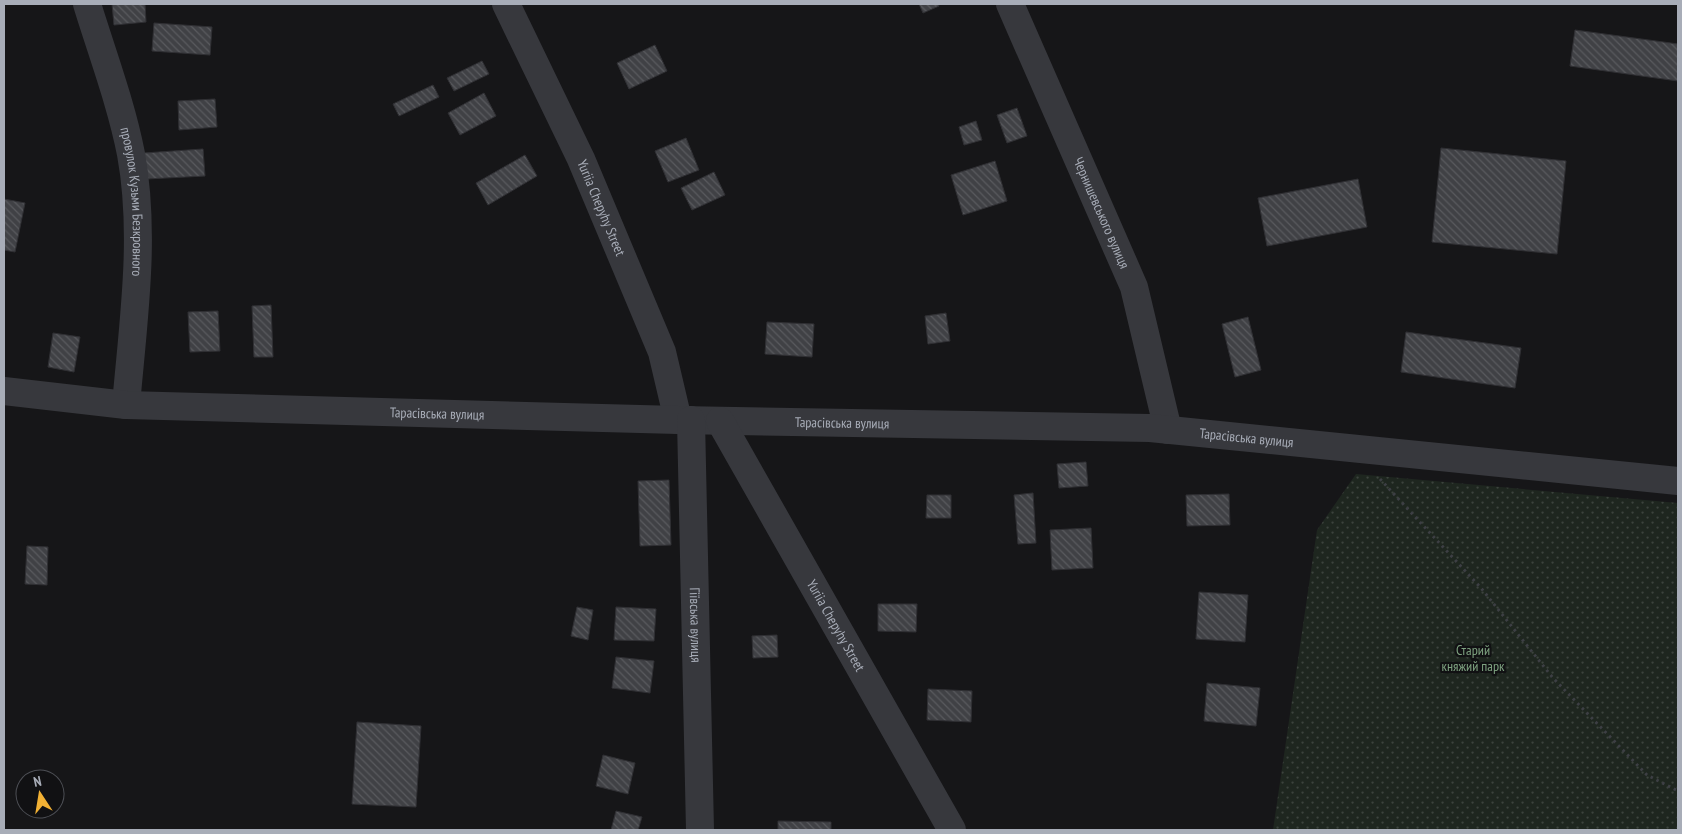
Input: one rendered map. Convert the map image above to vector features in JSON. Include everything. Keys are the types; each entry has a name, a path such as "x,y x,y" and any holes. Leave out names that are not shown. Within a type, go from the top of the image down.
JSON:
{"street":[{"name":"провулок Кузьми Безкровного","path":"87,4 123,120 131,155 135,188 138,264 126,405"},
{"name":"Yuriia Chepyhy Street","path":"506,4 581,159 662,352 684,420"},
{"name":"Чернишевського вулиця","path":"1010,4 1134,287 1168,430"},
{"name":"Тарасівська вулиця","path":"4,391 126,405 720,421 1150,428 1678,481"},
{"name":"Гіївська вулиця","path":"684,420 700,830"},
{"name":"Yuriia Chepyhy Street","path":"720,421 952,830"}],"path":[{"path":"1378,478 1481,588 1553,678 1647,775 1678,791"}],"green space":[{"name":"Старий княжий парк","path":"1356,474 1678,503 1678,830 1273,830 1317,530"}],"building":[{"path":"112,4 145,4 146,22 114,25"},
{"path":"919,4 938,4 939,6 923,13"},
{"path":"154,23 212,27 210,55 152,51"},
{"path":"1575,30 1678,44 1678,81 1570,66"},
{"path":"655,45 667,71 629,89 617,63"},
{"path":"482,61 489,74 454,91 447,78"},
{"path":"433,85 439,97 399,116 393,104"},
{"path":"484,93 496,116 460,135 448,113"},
{"path":"215,99 217,127 179,130 178,101"},
{"path":"1017,108 1027,136 1007,143 997,115"},
{"path":"976,121 982,140 964,145 959,127"},
{"path":"686,138 699,170 668,182 655,151"},
{"path":"1441,148 1566,161 1557,254 1432,242"},
{"path":"203,149 205,176 146,179 144,153"},
{"path":"525,155 537,176 488,205 476,183"},
{"path":"995,161 1007,201 963,215 951,175"},
{"path":"714,172 725,195 692,210 681,188"},
{"path":"1358,179 1367,227 1267,246 1258,198"},
{"path":"4,199 25,203 15,252 4,250"},
{"path":"271,305 273,357 254,357 252,306"},
{"path":"218,311 220,351 190,352 188,312"},
{"path":"946,313 950,341 928,344 925,316"},
{"path":"1248,317 1261,370 1235,377 1222,324"},
{"path":"767,322 814,324 812,357 765,354"},
{"path":"1406,332 1521,348 1515,388 1401,372"},
{"path":"53,333 80,337 74,372 48,367"},
{"path":"1086,462 1088,486 1059,488 1057,464"},
{"path":"669,480 671,545 640,546 638,481"},
{"path":"1033,493 1036,543 1018,544 1014,495"},
{"path":"1229,494 1230,525 1187,526 1186,495"},
{"path":"927,495 951,495 951,518 926,518"},
{"path":"1091,528 1093,568 1052,570 1050,530"},
{"path":"27,546 48,547 47,585 25,584"},
{"path":"1199,592 1248,595 1245,642 1196,639"},
{"path":"878,604 917,604 916,632 878,631"},
{"path":"577,607 593,610 588,640 571,636"},
{"path":"616,607 656,609 654,641 614,640"},
{"path":"777,635 778,657 753,658 752,636"},
{"path":"616,657 654,661 650,693 612,688"},
{"path":"1207,683 1260,688 1256,726 1204,721"},
{"path":"928,689 972,691 971,722 927,720"},
{"path":"357,722 421,726 416,807 352,804"},
{"path":"603,755 635,763 628,794 596,786"},
{"path":"616,811 642,817 638,830 611,830"},
{"path":"778,821 831,822 831,830 778,830"}]}
